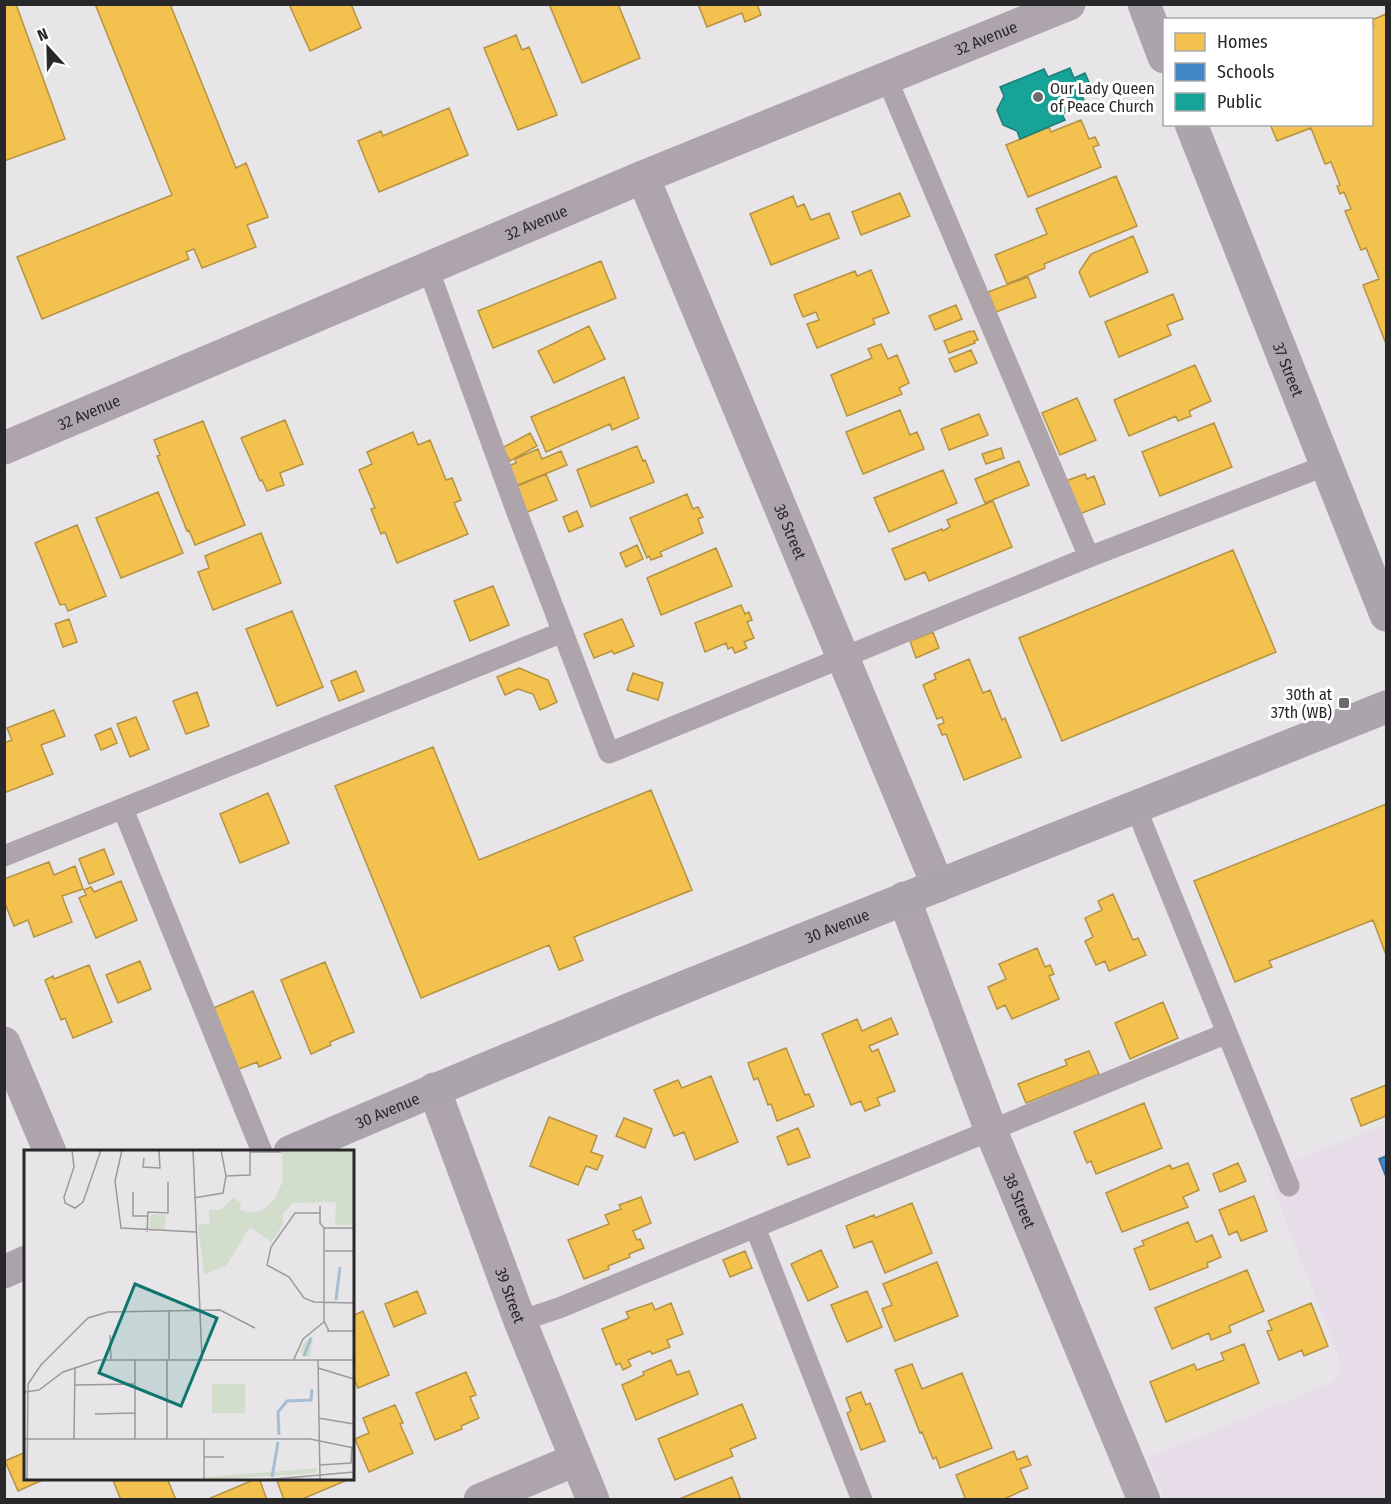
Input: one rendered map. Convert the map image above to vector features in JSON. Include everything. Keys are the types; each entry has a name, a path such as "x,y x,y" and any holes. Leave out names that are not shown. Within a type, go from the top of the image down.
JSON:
{"street":[{"name":"32 Avenue","path":"4,448 643,177 1069,4"},
{"path":"1144,4 1163,54"},
{"name":"37 Street","path":"1192,126 1386,615"},
{"name":"38 Street","path":"643,177 938,886"},
{"name":"30 Avenue","path":"295,1150 434,1089 904,898 1386,707"},
{"name":"38 Street","path":"904,898 991,1131 1144,1500"},
{"path":"4,1043 49,1150"},
{"name":"39 Street","path":"434,1089 520,1321 593,1500"},
{"path":"4,1272 24,1263"},
{"path":"480,1500 576,1460"}],"lane":[{"path":"887,79 1089,557"},
{"path":"428,268 516,510 609,753 1089,557 1327,465"},
{"path":"4,856 563,632"},
{"path":"1136,808 1289,1186"},
{"path":"123,809 261,1150"},
{"path":"520,1321 559,1308 1227,1033"},
{"path":"755,1227 862,1500"}],"shaded area":[{"path":"1386,1124 1386,1499 1165,1499 1148,1458 1334,1382 1342,1365 1267,1172"}],"building: Homes":[{"path":"16,4 65,139 4,161 4,6"},
{"path":"95,4 170,4 236,168 246,163 268,217 247,225 256,247 202,268 194,249 186,252 189,259 42,319 17,257 172,195"},
{"path":"289,4 351,4 361,28 310,51"},
{"path":"549,4 618,4 640,58 582,83"},
{"path":"698,4 757,4 761,15 745,22 742,13 707,27"},
{"path":"1386,14 1386,344 1363,285 1379,279 1366,248 1361,250 1345,211 1351,209 1344,192 1340,194 1337,186 1340,185 1331,162 1325,164 1311,128 1277,141 1271,126 1373,126 1373,20"},
{"path":"516,35 522,50 529,47 557,115 518,130 484,48"},
{"path":"449,108 468,155 379,192 358,141 381,131 383,136"},
{"path":"1081,120 1089,139 1095,137 1099,145 1093,147 1101,167 1028,197 1006,145 1049,127 1051,132"},
{"path":"1116,176 1137,226 1044,264 1045,268 1007,284 995,255 1047,234 1036,209"},
{"path":"900,193 910,216 861,235 852,212"},
{"path":"793,196 797,207 804,204 811,220 829,213 839,238 771,265 750,214"},
{"path":"1133,236 1148,272 1090,297 1079,272 1091,254"},
{"path":"601,261 616,298 493,348 478,311"},
{"path":"871,270 889,313 873,319 875,324 817,348 807,324 819,320 816,312 803,317 794,295 855,271 857,276"},
{"path":"1028,277 1036,297 996,312 988,292"},
{"path":"1173,294 1183,319 1167,325 1171,335 1119,357 1105,322"},
{"path":"956,305 962,319 935,330 929,316"},
{"path":"589,326 605,359 554,383 538,351"},
{"path":"974,331 978,340 949,353 944,341"},
{"path":"881,344 888,359 897,355 909,383 899,388 902,394 847,416 831,375 872,358 868,349"},
{"path":"971,350 977,363 955,372 949,359"},
{"path":"1195,365 1211,401 1189,411 1191,416 1178,421 1176,416 1129,436 1114,400"},
{"path":"624,377 639,418 612,430 610,424 546,452 531,417"},
{"path":"1077,398 1096,440 1060,455 1042,413"},
{"path":"900,410 910,435 917,432 924,449 863,474 846,432"},
{"path":"979,414 988,435 949,450 941,429"},
{"path":"285,420 303,464 280,473 284,485 267,491 262,480 260,481 241,438"},
{"path":"203,421 245,525 195,545 189,530 187,531 157,456 160,455 154,440"},
{"path":"1214,423 1232,467 1160,496 1142,452"},
{"path":"413,432 418,445 430,440 446,480 452,478 461,500 454,503 468,534 397,563 385,532 381,534 371,509 375,508 359,470 372,464 367,452"},
{"path":"530,433 537,446 510,461 502,448"},
{"path":"637,446 654,482 591,507 577,470"},
{"path":"1001,448 1004,458 986,464 982,454"},
{"path":"538,449 542,459 561,451 567,465 513,487 505,467 516,463 515,459"},
{"path":"1019,461 1029,485 985,503 975,479"},
{"path":"943,470 957,503 889,532 874,498"},
{"path":"546,474 557,500 525,513 515,487"},
{"path":"1085,474 1087,479 1094,476 1105,504 1077,515 1063,482"},
{"path":"158,492 183,553 121,578 96,518"},
{"path":"687,494 693,509 698,507 703,517 698,519 703,533 660,552 662,556 651,560 649,556 647,558 630,518"},
{"path":"993,501 1012,547 929,581 925,572 905,580 892,549 942,529 943,531 950,527 947,520"},
{"path":"577,511 583,526 569,532 563,517"},
{"path":"77,525 106,596 68,611 65,604 60,605 35,543"},
{"path":"261,533 281,583 213,610 198,572 209,568 205,556"},
{"path":"637,545 643,559 626,567 620,553"},
{"path":"716,548 732,586 661,615 647,578"},
{"path":"1233,550 1276,652 1062,741 1019,638"},
{"path":"493,586 509,625 470,641 454,601"},
{"path":"741,605 745,614 749,612 752,620 747,622 754,638 744,642 747,648 735,653 732,647 728,649 726,643 705,652 695,623"},
{"path":"292,611 323,687 277,706 246,629"},
{"path":"69,619 77,642 63,647 55,624"},
{"path":"622,619 634,646 614,654 612,651 594,658 584,634"},
{"path":"933,632 939,648 916,658 910,641"},
{"path":"969,659 983,693 990,690 1002,720 1005,718 1021,757 964,780 946,734 942,735 938,725 944,723 942,717 937,719 923,685 936,679 934,674"},
{"path":"519,668 548,680 557,702 540,710 533,694 518,689 505,695 497,677"},
{"path":"356,671 364,691 339,701 331,681"},
{"path":"633,673 663,683 658,700 627,690"},
{"path":"197,692 209,726 186,734 173,701"},
{"path":"54,710 65,736 41,745 53,774 4,793 4,743 12,740 7,728"},
{"path":"136,717 149,749 130,757 117,724"},
{"path":"111,728 117,743 101,750 95,735"},
{"path":"433,747 479,860 651,790 692,890 574,937 583,960 559,970 549,945 421,998 335,786"},
{"path":"268,793 289,843 240,863 220,814"},
{"path":"1386,804 1386,955 1373,920 1269,961 1272,967 1235,982 1194,881"},
{"path":"104,849 114,874 89,884 79,859"},
{"path":"49,862 54,875 75,866 83,889 62,896 72,922 34,937 28,920 14,926 4,901 4,879"},
{"path":"121,881 137,920 96,938 79,898 86,895 84,890 91,887 94,892"},
{"path":"1113,894 1133,940 1138,938 1146,955 1109,971 1105,961 1096,965 1085,941 1093,937 1085,918 1102,910 1098,901"},
{"path":"1037,948 1045,967 1050,965 1054,974 1049,976 1059,999 1012,1019 1005,1005 997,1009 988,987 1006,979 999,964"},
{"path":"140,961 151,989 118,1003 106,975"},
{"path":"325,962 354,1032 330,1042 331,1045 311,1054 281,980"},
{"path":"89,965 112,1022 73,1038 65,1018 61,1020 45,980 53,976 54,979"},
{"path":"253,991 281,1058 259,1067 257,1062 234,1071 209,1010"},
{"path":"1163,1002 1178,1038 1130,1059 1115,1023"},
{"path":"891,1018 898,1034 869,1046 872,1052 878,1049 895,1091 877,1098 880,1105 865,1111 861,1101 851,1105 822,1034 857,1019 862,1031"},
{"path":"786,1048 805,1095 809,1094 814,1106 777,1121 758,1078 754,1080 748,1063"},
{"path":"1089,1051 1099,1074 1026,1103 1018,1084 1067,1065 1065,1060"},
{"path":"711,1076 738,1142 695,1160 684,1132 674,1136 654,1090 678,1080 682,1088"},
{"path":"1386,1085 1386,1116 1361,1126 1351,1099"},
{"path":"1144,1103 1162,1148 1096,1174 1091,1161 1087,1163 1074,1132"},
{"path":"549,1117 597,1136 591,1152 603,1156 597,1170 586,1166 578,1185 530,1166"},
{"path":"624,1118 652,1129 645,1148 616,1136"},
{"path":"798,1128 810,1157 788,1165 777,1137"},
{"path":"1188,1163 1199,1190 1183,1197 1188,1207 1122,1232 1106,1193 1170,1165 1172,1169"},
{"path":"1238,1163 1246,1181 1220,1192 1213,1174"},
{"path":"1254,1196 1267,1231 1241,1241 1237,1231 1229,1235 1219,1210"},
{"path":"641,1197 651,1223 633,1231 644,1248 608,1266 609,1269 584,1279 568,1240 609,1224 605,1215 621,1209 619,1205"},
{"path":"912,1203 932,1253 885,1273 872,1241 854,1248 846,1226 874,1215 875,1218"},
{"path":"1188,1222 1196,1242 1212,1235 1221,1257 1207,1263 1208,1267 1150,1290 1134,1249 1144,1245 1142,1241"},
{"path":"821,1250 838,1287 808,1301 791,1264"},
{"path":"745,1251 752,1268 730,1277 723,1260"},
{"path":"937,1262 958,1316 895,1341 882,1309 892,1305 883,1284"},
{"path":"1247,1270 1264,1311 1229,1326 1231,1332 1211,1340 1209,1333 1172,1349 1155,1308"},
{"path":"417,1291 426,1313 394,1327 385,1304"},
{"path":"867,1291 882,1327 847,1342 831,1305"},
{"path":"652,1303 655,1310 671,1303 683,1334 667,1340 670,1347 652,1354 650,1351 628,1360 631,1366 623,1370 620,1363 616,1365 602,1329 629,1318 626,1312"},
{"path":"1311,1303 1328,1346 1304,1356 1302,1350 1279,1360 1267,1331 1272,1330 1268,1321"},
{"path":"363,1311 389,1375 358,1388 354,1379 354,1315"},
{"path":"1244,1344 1259,1383 1166,1422 1150,1382 1194,1364 1197,1370 1224,1360 1221,1353"},
{"path":"671,1360 677,1375 689,1371 698,1394 636,1420 622,1385 644,1375 643,1372"},
{"path":"912,1364 922,1389 962,1373 992,1448 940,1468 936,1457 933,1459 922,1432 920,1433 895,1370"},
{"path":"466,1372 476,1395 470,1397 479,1418 461,1426 462,1429 435,1440 416,1393"},
{"path":"861,1392 866,1405 870,1403 885,1441 861,1450 847,1413 851,1411 846,1398"},
{"path":"742,1404 756,1438 730,1449 733,1456 675,1480 658,1439"},
{"path":"395,1405 403,1423 400,1424 413,1453 369,1472 355,1439 369,1433 363,1418"},
{"path":"1014,1451 1017,1460 1027,1456 1031,1465 1020,1469 1028,1488 1002,1500 966,1500 956,1475"},
{"path":"24,1453 24,1480 43,1480 18,1491 5,1461"},
{"path":"732,1477 741,1500 677,1500"},
{"path":"113,1480 168,1480 176,1500 121,1500"},
{"path":"253,1480 260,1480 267,1500 206,1500"},
{"path":"277,1480 347,1480 300,1500 284,1500"}],"building: Schools":[{"path":"1386,1156 1386,1177 1379,1159"}],"building: Public":[{"path":"1070,68 1074,78 1085,73 1092,89 1081,94 1086,104 1062,114 1065,120 1020,139 1017,131 1003,125 997,110 1004,96 1000,87 1044,69 1048,77"}],"place":[{"name":"Our Lady Queen of Peace Church","path":"1038,97"},
{"name":"30th at 37th (WB)","path":"1344,703"}]}
